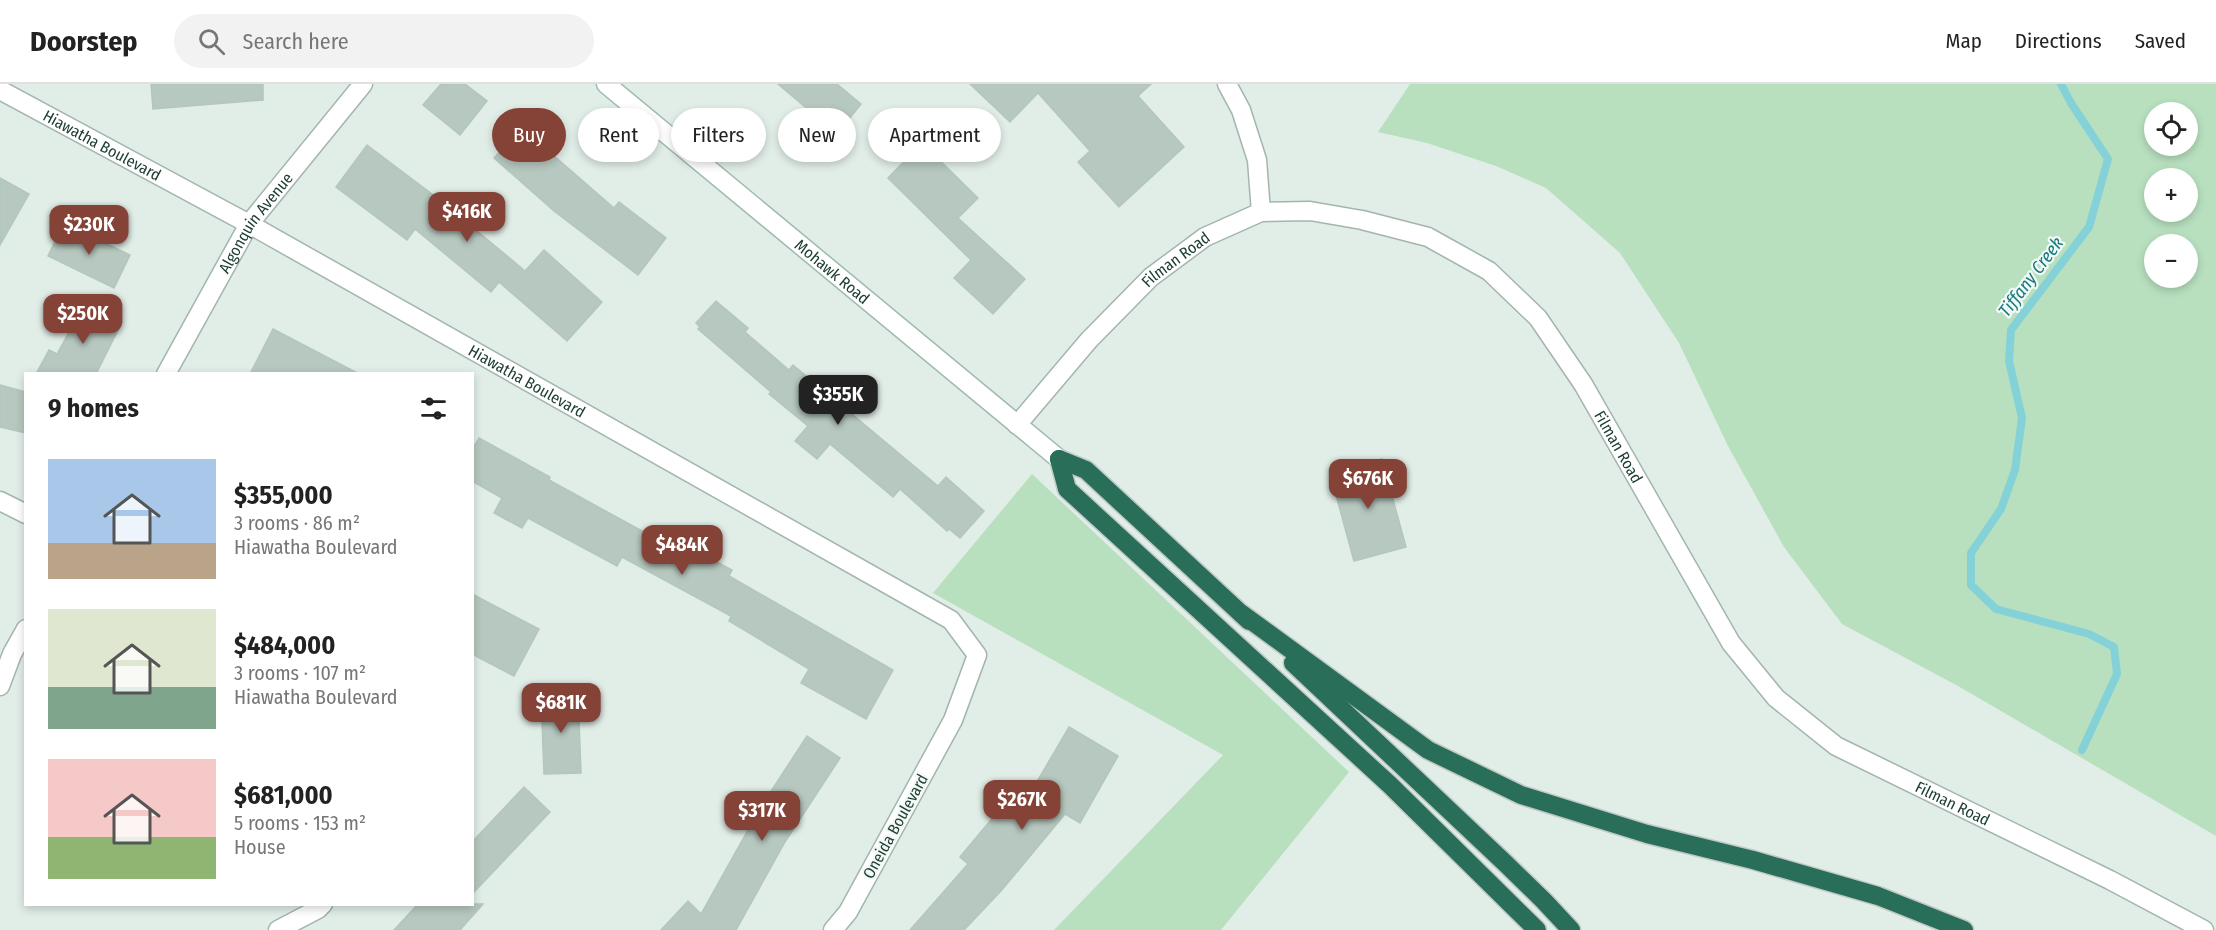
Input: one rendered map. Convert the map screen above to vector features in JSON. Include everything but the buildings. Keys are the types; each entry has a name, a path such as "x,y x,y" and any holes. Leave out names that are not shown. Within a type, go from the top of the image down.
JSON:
{"highway":[{"path":"1059,459 1086,470 1242,614 1544,901 1570,930"},
{"path":"1059,459 1067,489 1390,785 1537,930"},
{"path":"1242,614 1428,750 1521,795 1647,834 1753,860 1878,896 1964,930"}],"street":[{"name":"Algonquin Avenue","path":"167,372 249,224 363,84"},
{"name":"Mohawk Road","path":"606,84 1059,459"},
{"path":"1227,84 1240,110 1257,160 1261,212"},
{"name":"Hiawatha Boulevard","path":"0,90 249,224 951,620 977,655 953,720"},
{"name":"Filman Road","path":"1017,425 1089,340 1151,277 1205,237 1261,212 1310,212 1362,220 1428,237 1489,271 1538,318 1583,384 1731,643 1776,698 1836,746 2110,880 2204,930"},
{"path":"0,501 24,513"},
{"path":"0,686 12,654 24,633"},
{"name":"Oneida Boulevard","path":"833,930 848,912 953,720"},
{"path":"278,930 321,906"}],"green space":[{"path":"1410,84 2216,84 2216,836 1958,686 1842,624 1784,547 1728,446 1679,343 1620,253 1546,188 1496,166 1427,143 1378,132"},
{"path":"1032,474 1349,772 1221,930 1054,930 1223,755 933,593"}],"waterway":[{"name":"Tiffany Creek","path":"2061,84 2108,159 2089,227 2011,330 2009,361 2022,418 2015,470 2001,509 1971,553 1971,585 1996,609 2089,634 2114,647 2117,674 2082,750"}]}
